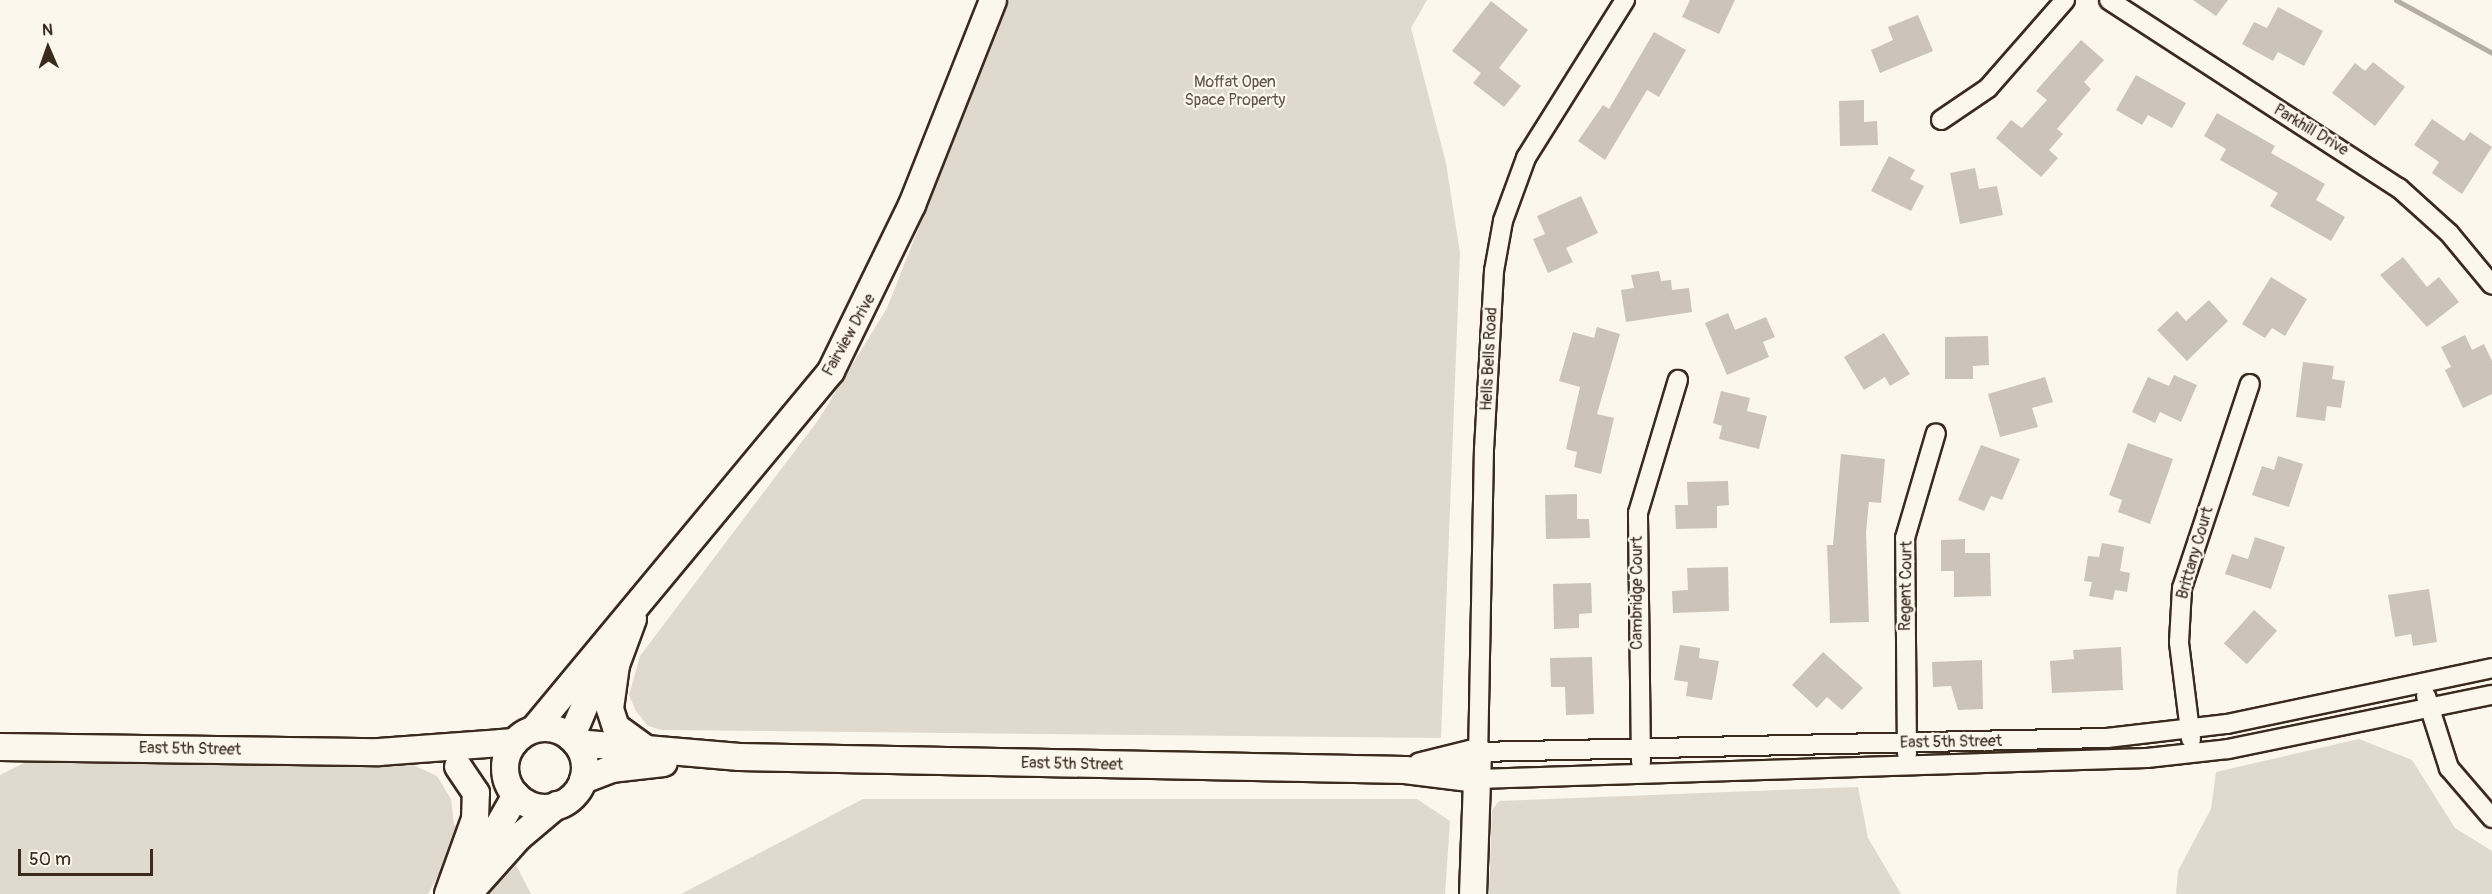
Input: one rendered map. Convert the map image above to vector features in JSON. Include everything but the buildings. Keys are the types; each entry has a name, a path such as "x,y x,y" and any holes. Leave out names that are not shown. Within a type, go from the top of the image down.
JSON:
{"main road":[{"name":"Fairview Drive","path":"524,736 632,612 831,371 912,205 993,0"},
{"name":"Fairview Drive","path":"574,741 632,612"},
{"path":"632,612 616,665 610,709 616,728 646,749"},
{"path":"468,894 519,837 557,805 576,793 583,780 583,757 574,741 550,728 524,736 505,762 512,789 535,806 557,805"},
{"name":"East 5th Street","path":"0,747 379,752 524,736"},
{"name":"East 5th Street","path":"574,741 739,757 1405,770 1477,779"},
{"name":"East 5th Street","path":"379,752 458,766 512,789"},
{"path":"1473,894 1478,752"},
{"name":"East 5th Street","path":"1405,770 1478,752"},
{"name":"East 5th Street","path":"583,780 624,766 739,757"},
{"path":"448,894 475,819 476,793 458,766"},
{"path":"459,894 512,789"}],"street":[{"name":"Hells Bells Road","path":"1478,752 1485,448 1494,271 1503,221 1526,158 1625,0"},
{"path":"1941,120 1988,88 2065,0"},
{"name":"Parkhill Drive","path":"2109,0 2399,188 2449,233 2492,285"},
{"name":"Cambridge Court","path":"1641,777 1638,513 1678,380"},
{"name":"Brittany Court","path":"2191,753 2191,727 2179,642 2182,588 2250,384"},
{"name":"Regent Court","path":"1908,768 1905,538 1936,433"},
{"name":"East 5th Street","path":"1478,752 2107,738 2191,727 2492,668"},
{"path":"2423,682 2449,768 2492,818"},
{"name":"East 5th Street","path":"1477,779 1641,777 1908,768 2191,753 2492,695"}],"green space":[{"name":"Moffat Open Space Property","path":"1009,0 1427,0 1411,28 1446,163 1460,253 1441,738 662,730 648,726 636,711 629,695 640,656 819,419 887,308"},
{"path":"2359,739 2412,760 2455,828 2492,851 2492,894 2176,894 2178,871 2211,809 2216,772"},
{"path":"30,760 413,765 437,776 451,799 454,825 464,828 428,894 0,894 0,775"},
{"path":"1858,787 1868,838 1901,894 1489,894 1492,810 1499,801"},
{"path":"863,799 1417,799 1450,821 1445,894 681,894"},
{"path":"516,865 531,894 488,894"}],"waterway":[{"path":"2396,0 2492,53"}]}
